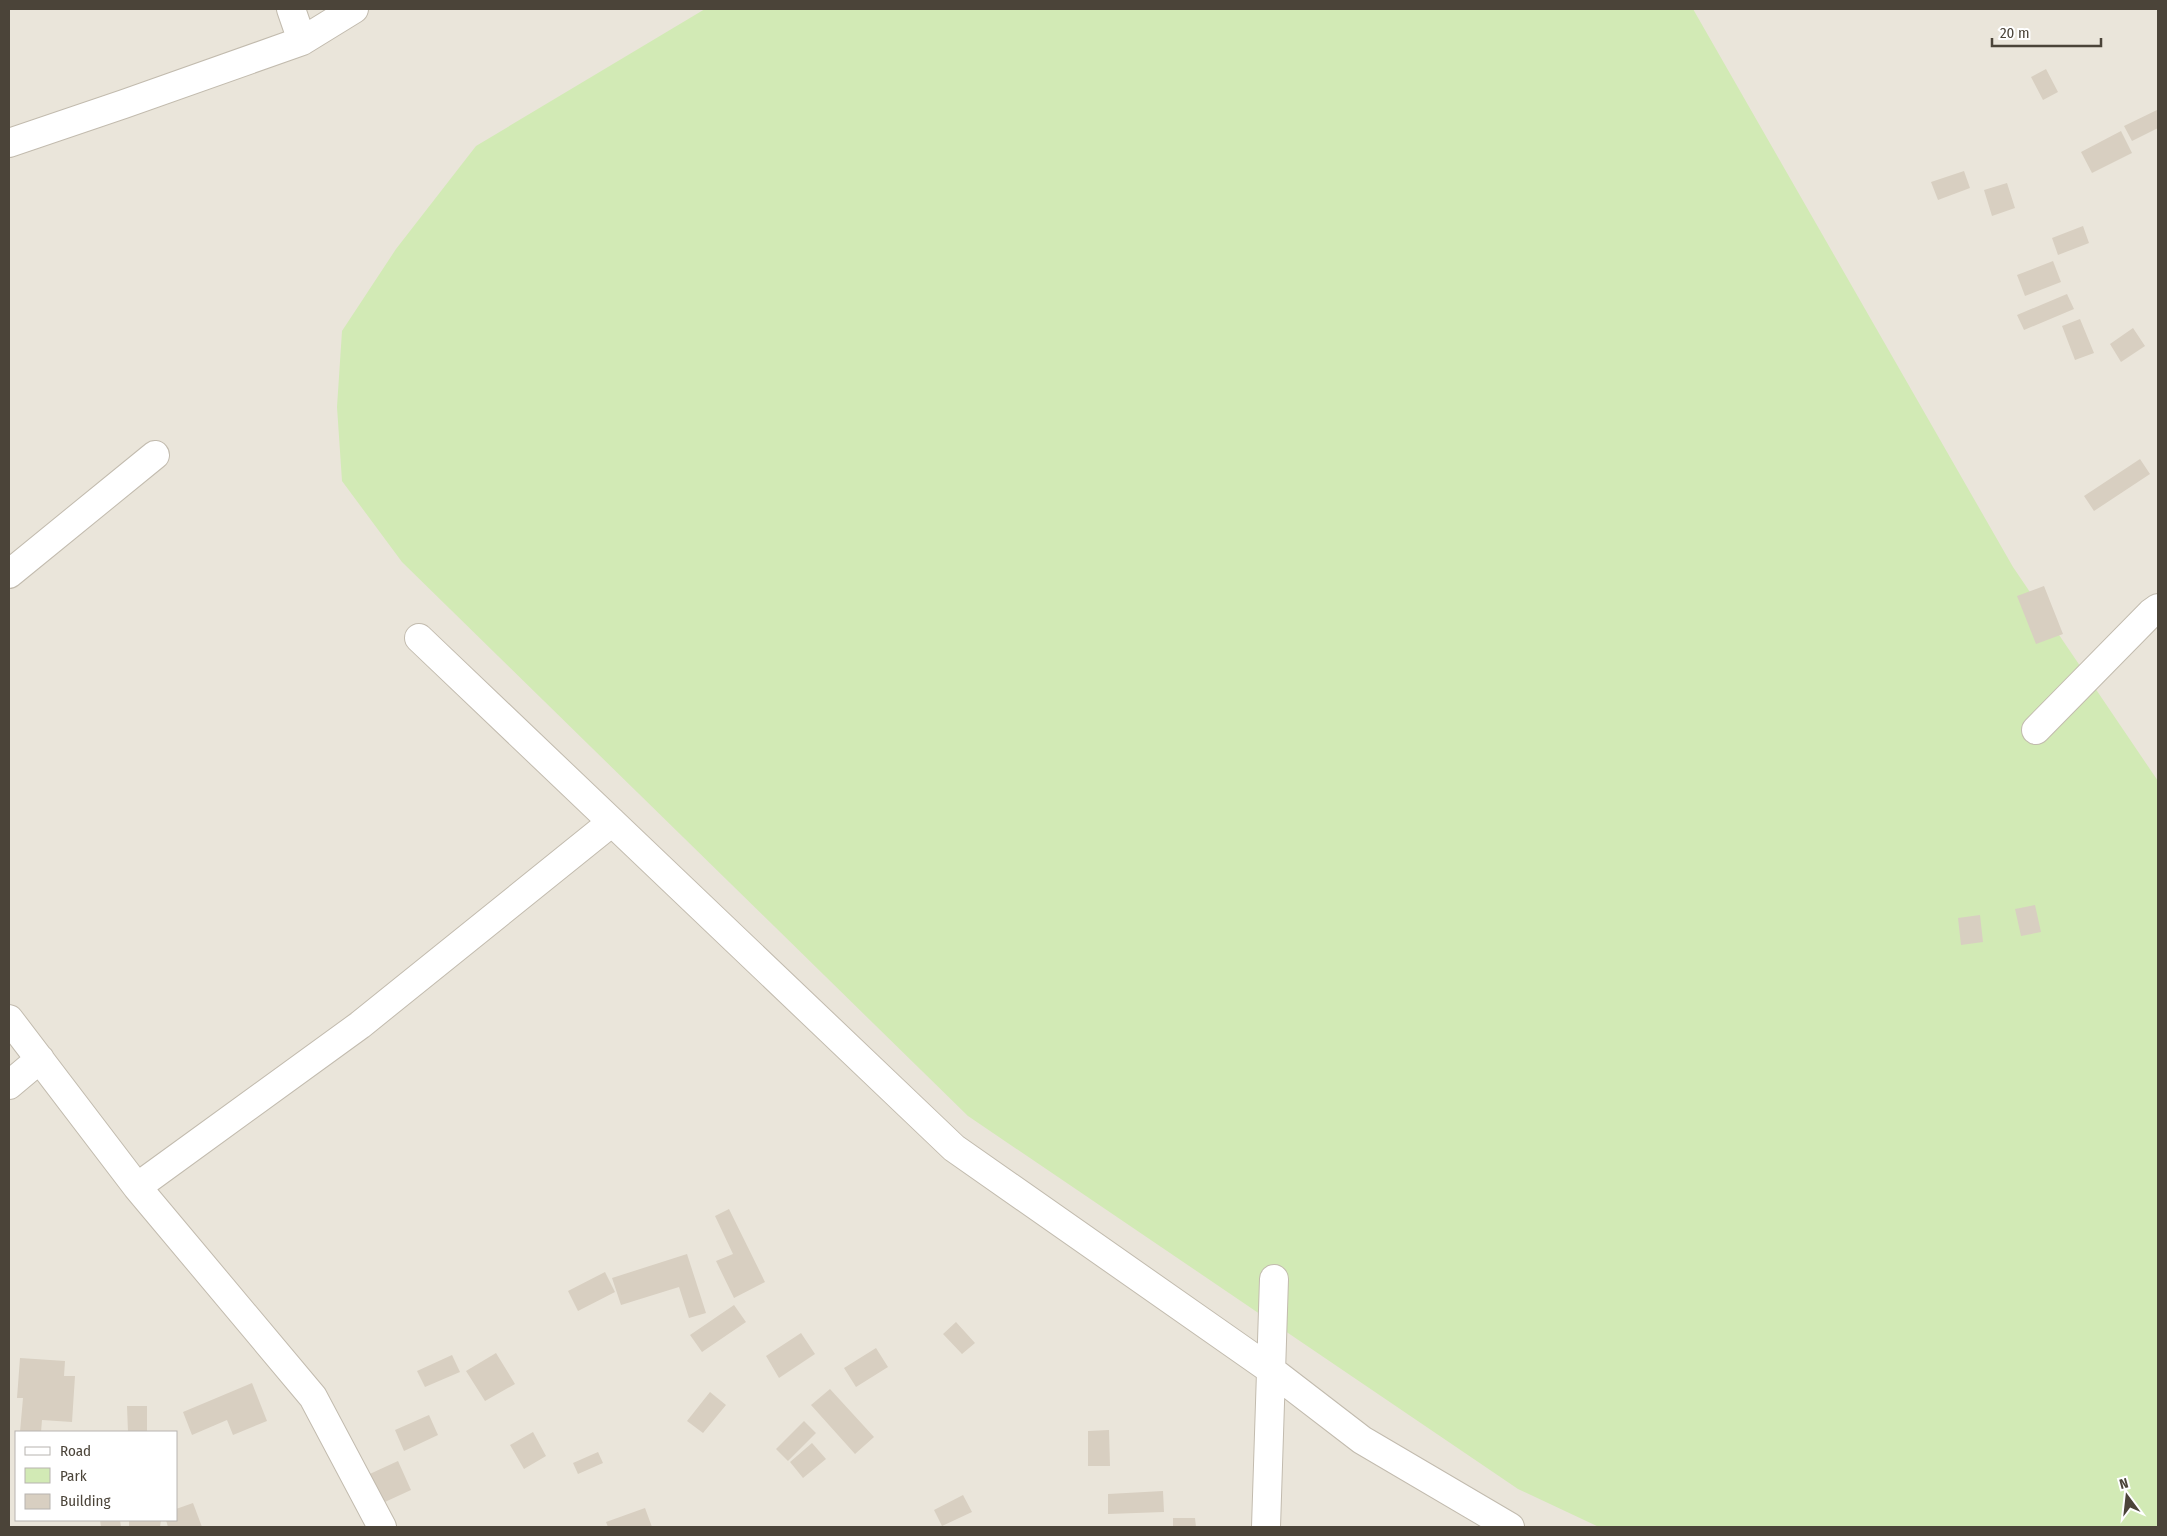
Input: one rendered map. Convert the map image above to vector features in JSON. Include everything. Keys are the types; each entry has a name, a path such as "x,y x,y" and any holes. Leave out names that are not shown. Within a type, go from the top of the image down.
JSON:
{"street":[{"path":"291,9 302,41"},
{"path":"9,143 302,41 354,9"},
{"path":"9,574 155,455"},
{"path":"2036,730 2158,608"},
{"path":"419,638 954,1148 1271,1370 1362,1440 1510,1527"},
{"path":"138,1187 360,1025 612,822"},
{"path":"9,1019 138,1187 313,1397 382,1527"},
{"path":"9,1085 40,1059"},
{"path":"1266,1527 1274,1279"}],"shaded area":[{"path":"9,9 2158,9 2158,1527 9,1527"}],"green space":[{"path":"705,9 1693,9 2013,567 2158,781 2158,1527 1599,1527 1518,1489 968,1116 402,562 342,481 337,407 342,331 396,249 476,146"}],"building":[{"path":"2046,69 2058,92 2043,100 2031,77"},
{"path":"2157,110 2158,128 2132,141 2124,126"},
{"path":"2121,131 2132,153 2092,173 2081,152"},
{"path":"1964,171 1970,188 1938,200 1931,182"},
{"path":"2007,183 2015,208 1992,216 1984,190"},
{"path":"2083,226 2089,243 2058,255 2052,238"},
{"path":"2053,261 2061,282 2025,296 2017,275"},
{"path":"2067,294 2074,309 2024,330 2017,315"},
{"path":"2080,319 2094,353 2075,360 2062,326"},
{"path":"2133,328 2145,346 2121,362 2110,344"},
{"path":"2140,459 2150,474 2094,511 2084,496"},
{"path":"2044,586 2063,634 2036,644 2017,596"},
{"path":"2035,905 2041,932 2021,936 2015,909"},
{"path":"1980,915 1983,942 1961,945 1958,918"},
{"path":"729,1209 765,1282 734,1298 716,1261 733,1254 715,1216"},
{"path":"687,1254 706,1313 689,1318 679,1287 621,1305 612,1278"},
{"path":"605,1272 615,1292 578,1311 568,1291"},
{"path":"734,1305 746,1322 702,1352 690,1335"},
{"path":"956,1322 975,1343 962,1354 943,1334"},
{"path":"801,1333 815,1354 779,1378 766,1356"},
{"path":"876,1348 888,1367 856,1387 844,1368"},
{"path":"496,1353 515,1384 485,1401 466,1371"},
{"path":"452,1355 460,1372 425,1387 417,1371"},
{"path":"20,1358 65,1361 64,1376 75,1376 72,1422 42,1420 41,1431 20,1431 23,1398 17,1398"},
{"path":"252,1383 267,1421 233,1435 227,1420 192,1435 183,1412"},
{"path":"830,1389 874,1437 855,1454 811,1405"},
{"path":"710,1392 726,1405 703,1433 687,1421"},
{"path":"127,1406 147,1406 147,1431 128,1431"},
{"path":"429,1415 438,1435 404,1451 395,1430"},
{"path":"804,1421 816,1433 788,1461 776,1449"},
{"path":"1109,1430 1110,1466 1088,1466 1088,1431"},
{"path":"533,1432 546,1456 524,1469 510,1445"},
{"path":"812,1443 826,1459 803,1478 790,1462"},
{"path":"598,1452 603,1463 578,1474 573,1463"},
{"path":"398,1461 411,1490 374,1507 361,1478"},
{"path":"1163,1491 1164,1512 1108,1514 1108,1494"},
{"path":"963,1495 972,1512 942,1526 934,1510"},
{"path":"193,1503 202,1527 168,1527 166,1521 178,1521 178,1508"},
{"path":"645,1508 652,1527 608,1527 606,1522"},
{"path":"1173,1518 1195,1518 1196,1527 1173,1527"},
{"path":"100,1521 120,1521 121,1527 101,1527"},
{"path":"129,1521 161,1521 160,1527 129,1527"}]}
